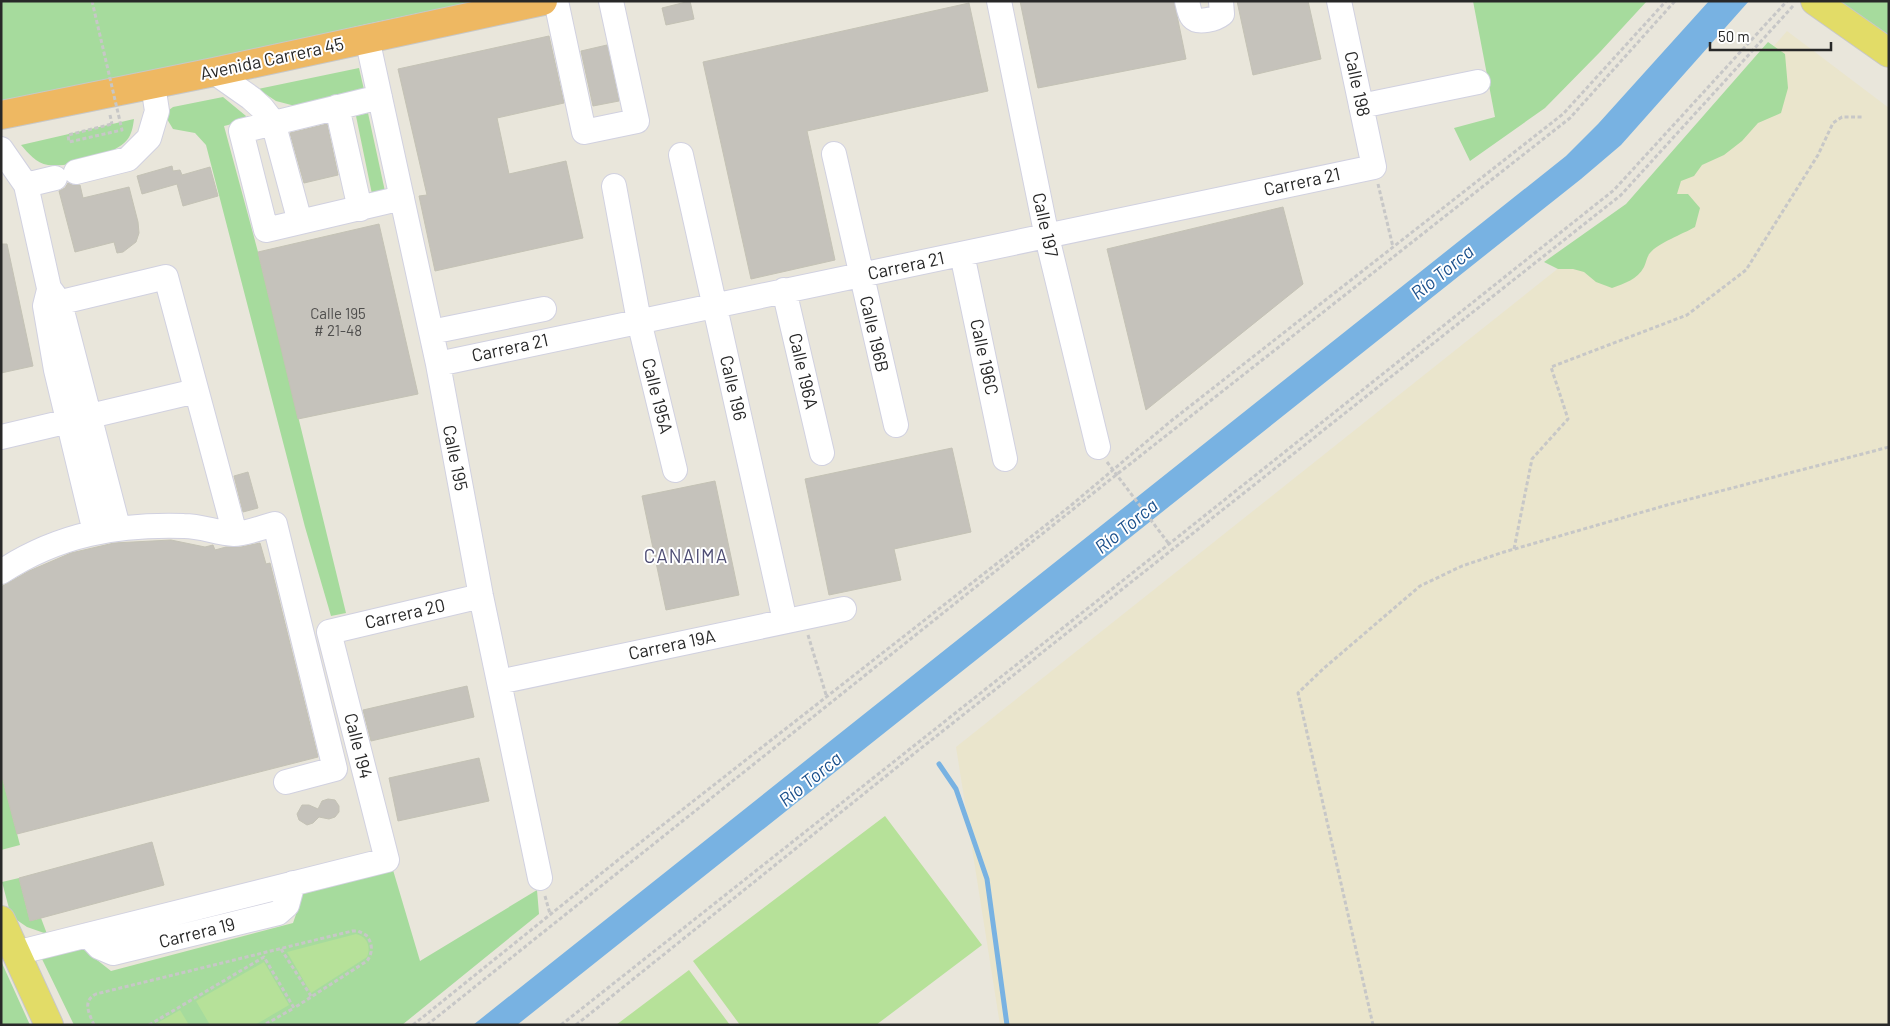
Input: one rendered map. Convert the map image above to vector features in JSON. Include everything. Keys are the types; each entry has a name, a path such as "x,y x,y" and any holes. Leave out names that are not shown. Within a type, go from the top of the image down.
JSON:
{"highway":[{"name":"Avenida Carrera 45","path":"1,115 153,85 543,1"}],"main road":[{"path":"1815,1 1889,54"},
{"path":"1,920 8,945 49,1025"}],"street":[{"path":"556,1 584,132 637,121 611,1"},
{"name":"Calle 197","path":"999,1 1047,237 1098,447"},
{"path":"1187,1 1190,14 1194,20 1200,22 1218,18 1222,14 1221,1"},
{"name":"Calle 198","path":"1339,1 1374,167"},
{"name":"Calle 195","path":"367,38 438,364 481,596 540,878"},
{"path":"214,72 262,108 273,122 300,222"},
{"path":"1361,106 1478,82"},
{"path":"26,185 128,159 149,138 157,111 153,85"},
{"path":"380,97 241,131 266,230 402,198"},
{"path":"336,107 360,209"},
{"path":"1,149 26,185 79,418 95,532"},
{"name":"Calle 196B","path":"834,154 896,425"},
{"name":"Calle 196","path":"681,155 714,305 794,619"},
{"name":"Carrera 21","path":"438,364 1374,167"},
{"name":"Calle 195A","path":"614,186 639,321 675,470"},
{"name":"Calle 196C","path":"962,254 1006,460"},
{"path":"51,299 166,277 235,534"},
{"name":"Calle 196A","path":"784,290 822,453"},
{"path":"431,332 544,309"},
{"path":"1,437 196,390"},
{"path":"79,418 118,527"},
{"path":"1,572 17,561 55,544 118,527 187,526 235,534 275,524 335,769 286,782"},
{"name":"Carrera 20","path":"329,632 481,596"},
{"name":"Carrera 19A","path":"499,682 844,608"},
{"name":"Calle 194","path":"329,632 387,860"},
{"name":"Carrera 19","path":"8,945 88,935 387,860"}],"path":[{"path":"92,1 122,130 69,142 68,135 112,124"},
{"path":"413,1025 603,872 1069,507 1171,422 1562,114 1666,1"},
{"path":"427,1025 1116,475 1570,118 1675,1"},
{"path":"561,1025 1614,190 1787,1"},
{"path":"576,1025 894,770 1622,195 1797,1"},
{"path":"1514,549 1532,459 1568,419 1551,367 1687,315 1746,270 1818,155 1833,123 1842,117 1864,117"},
{"path":"1374,167 1393,247"},
{"path":"1373,1025 1298,693 1323,669 1420,586 1462,566 1514,549 1677,503 1889,447"},
{"path":"1112,471 1169,544"},
{"path":"794,619 827,698"},
{"path":"94,1025 87,1008 87,1001 96,994 352,932 362,932 370,939 371,951 368,961 264,1025"},
{"path":"281,949 311,996"},
{"path":"263,955 294,1008"},
{"path":"149,1025 263,955"}],"shaded area":[{"path":"1787,31 1889,108 1889,1025 1000,1025 956,747 1633,209"}],"green space":[{"path":"1,1 476,1 168,69 1,102"},
{"path":"1473,1 1647,1 1545,108 1470,161 1454,128 1495,117"},
{"path":"1838,1 1889,1 1889,38"},
{"path":"1768,42 1785,54 1788,88 1781,113 1758,123 1742,141 1724,155 1702,165 1694,176 1681,181 1677,194 1688,194 1700,208 1695,227 1654,249 1649,254 1644,267 1638,275 1630,281 1612,288 1596,282 1584,272 1573,269 1558,269 1544,262 1626,204"},
{"path":"359,68 365,94 299,107 276,101 258,89"},
{"path":"223,97 246,116 244,121 224,126 258,252 346,613 331,616 305,527 206,145 195,133 173,129 167,119 169,110 173,107"},
{"path":"368,113 386,196 373,199 356,116"},
{"path":"134,119 130,135 121,146 102,155 78,162 56,165 44,164 33,157 21,145"},
{"path":"1,773 20,845 1,850"},
{"path":"885,816 982,945 876,1025 740,1025 693,961"},
{"path":"393,870 420,961 537,890 539,914 402,1025 74,1025 42,959 83,949 111,971 293,923 303,894"},
{"path":"19,878 30,921 41,918 47,934 27,927 11,916 2,882"},
{"path":"356,934 363,937 368,943 367,957 311,993 287,952"},
{"path":"1,961 30,1025 1,1025"},
{"path":"264,962 289,1005 255,1025 210,1025 196,1001"},
{"path":"689,970 730,1025 616,1025"},
{"path":"180,1010 189,1025 154,1025"}],"water":[{"name":"Río Torca","path":"1709,1 1749,1 1621,145 1581,179 517,1025 473,1025 1566,156 1598,124"}],"building":[{"path":"690,1 694,19 666,25 662,8"},
{"path":"1020,1 1174,1 1186,59 1038,88"},
{"path":"1237,1 1308,1 1321,59 1253,75"},
{"path":"969,3 988,91 807,131 835,260 751,279 703,62"},
{"path":"549,36 564,103 497,118 509,174 566,161 583,238 435,271 419,196 427,195 398,69"},
{"path":"607,45 619,101 593,106 581,51"},
{"path":"327,124 338,175 304,183 290,133"},
{"path":"172,166 173,171 180,170 182,175 210,167 218,196 183,206 177,184 142,194 137,176"},
{"path":"68,183 80,185 83,198 129,187 138,222 139,233 136,242 123,252 117,253 114,242 75,252 59,191 65,188"},
{"path":"1283,207 1303,284 1146,410 1107,249"},
{"path":"379,224 418,394 298,419 258,252"},
{"path":"1,244 7,244 33,366 1,373"},
{"path":"952,448 971,532 894,549 901,580 829,595 805,479"},
{"path":"248,472 258,508 243,512 234,476"},
{"path":"715,481 739,595 666,610 642,496"},
{"path":"171,540 205,547 213,545 215,550 260,543 266,564 270,563 318,757 17,834 1,773 1,587 29,571 71,553 114,543"},
{"path":"467,686 474,717 371,741 363,710"},
{"path":"479,758 489,801 398,821 389,778"},
{"path":"328,799 335,800 339,806 339,812 335,817 329,819 319,817 313,823 307,825 299,820 297,814 302,805 309,805 318,809 322,801"},
{"path":"152,842 164,885 30,921 19,878"}],"waterway":[{"path":"939,764 956,789 987,879 1007,1025"}],"district":[{"name":"CANAIMA","path":"686,556"}]}
